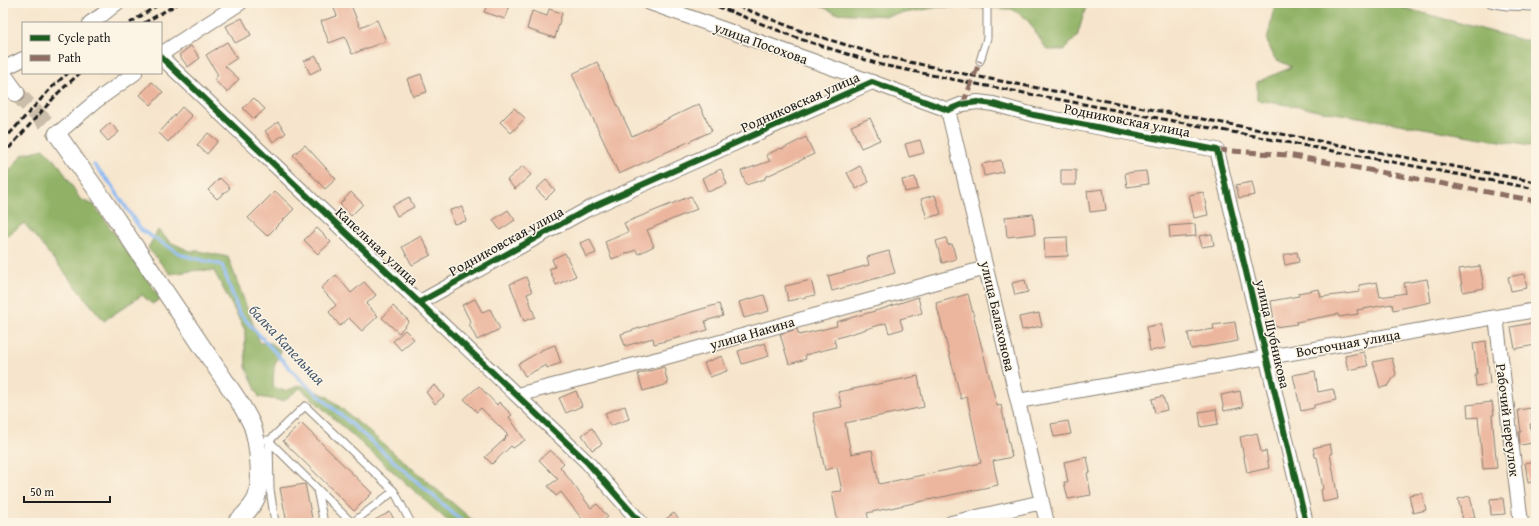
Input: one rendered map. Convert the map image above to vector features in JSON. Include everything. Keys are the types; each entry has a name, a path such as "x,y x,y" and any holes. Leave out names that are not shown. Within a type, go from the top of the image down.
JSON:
{"street":[{"path":"92,22 116,3"},
{"path":"162,53 240,3"},
{"name":"улица Посохова","path":"650,3 872,82"},
{"name":"Капельная улица","path":"162,58 587,462 640,523"},
{"path":"3,68 22,59"},
{"path":"134,74 96,101 57,134 103,199 240,403 252,425 262,439 258,450 259,475 254,523"},
{"path":"3,75 16,93"},
{"name":"Родниковская улица","path":"420,302 588,209 872,82 948,110 963,104 978,102 993,104 1034,115 1217,150"},
{"name":"улица Балахонова","path":"948,110 1047,523"},
{"name":"улица Шубникова","path":"1217,150 1306,523"},
{"name":"улица Накина","path":"517,395 670,356 986,268"},
{"name":"Восточная улица","path":"1018,401 1536,310"},
{"name":"Рабочий переулок","path":"1496,318 1521,523"},
{"path":"236,523 257,497"},
{"path":"951,523 1042,502"}],"lane":[{"path":"980,60 987,38 987,3"},
{"path":"1490,3 1507,6 1536,7"},
{"path":"262,439 304,406 394,491 411,523"},
{"path":"262,439 352,523 394,491"},
{"path":"262,439 275,523"},
{"path":"317,490 324,523"}],"green space":[{"path":"815,3 1087,3 1077,37 1064,50 1047,50 1027,19 1012,9 939,7 887,16 835,13"},
{"path":"1275,3 1386,3 1522,40 1536,40 1536,147 1257,100 1257,82 1292,67 1275,59 1267,41"},
{"path":"44,149 60,166 80,199 94,205 161,299 152,304 142,295 104,321 24,223 3,239 3,179 23,154"},
{"path":"158,230 170,242 190,251 199,251 228,257 260,343 271,343 281,351 274,367 273,387 286,391 300,385 327,396 476,523 450,523 300,388 283,401 259,397 246,367 245,330 214,271 199,270 170,274 148,248"}],"building":[{"path":"332,3 350,3 360,27 377,20 386,41 352,54 345,37 329,43 321,21 337,16"},
{"path":"488,3 511,3 505,19 484,12"},
{"path":"549,9 562,13 555,38 527,29 532,11 547,16"},
{"path":"242,18 251,35 235,43 226,26"},
{"path":"227,42 237,58 225,66 239,79 227,92 214,80 218,75 206,55"},
{"path":"191,46 200,58 188,67 179,55"},
{"path":"316,56 322,68 310,74 304,61"},
{"path":"597,62 632,136 699,104 712,131 619,174 572,74"},
{"path":"421,74 427,92 413,96 407,79"},
{"path":"152,82 163,92 151,105 140,95"},
{"path":"254,98 265,109 254,119 243,108"},
{"path":"182,107 192,116 168,142 159,133"},
{"path":"514,108 525,118 511,133 500,122"},
{"path":"870,118 880,140 861,148 851,126"},
{"path":"278,122 286,133 273,142 265,131"},
{"path":"110,123 119,132 108,141 100,132"},
{"path":"208,133 218,141 207,154 197,145"},
{"path":"806,137 814,154 765,177 765,179 746,185 741,171 770,161 766,155"},
{"path":"920,140 924,153 909,157 905,144"},
{"path":"305,145 336,179 325,189 293,155"},
{"path":"1001,160 1003,172 984,176 982,164"},
{"path":"523,166 531,175 515,189 507,180"},
{"path":"860,166 869,182 856,189 847,173"},
{"path":"721,169 727,184 708,192 702,178"},
{"path":"1061,170 1076,170 1076,185 1061,185"},
{"path":"1146,171 1148,184 1127,187 1125,173"},
{"path":"915,177 918,189 905,192 902,180"},
{"path":"220,178 230,188 217,199 208,190"},
{"path":"546,180 555,190 546,199 536,189"},
{"path":"1252,182 1255,195 1239,198 1236,185"},
{"path":"1103,189 1106,210 1090,212 1087,191"},
{"path":"275,191 294,209 267,236 248,218"},
{"path":"351,192 363,204 351,216 340,204"},
{"path":"1203,192 1208,215 1194,218 1189,195"},
{"path":"935,195 941,214 927,218 921,199"},
{"path":"691,196 697,209 647,230 654,246 638,254 636,250 612,259 605,242 628,232 624,223"},
{"path":"409,197 414,207 397,216 392,206"},
{"path":"462,207 466,221 454,224 450,210"},
{"path":"508,210 515,220 500,230 493,220"},
{"path":"1033,214 1035,234 1007,237 1005,217"},
{"path":"1195,224 1196,236 1170,238 1169,226"},
{"path":"317,228 331,242 318,254 304,240"},
{"path":"1212,234 1214,245 1202,247 1199,236"},
{"path":"421,236 431,255 412,265 402,247"},
{"path":"1067,237 1068,256 1045,257 1044,238"},
{"path":"946,238 948,245 952,244 956,259 942,263 936,241"},
{"path":"590,239 596,253 586,257 580,243"},
{"path":"889,251 895,273 832,291 828,276 869,265 867,257"},
{"path":"1297,252 1299,262 1285,265 1283,255"},
{"path":"565,253 576,276 556,285 549,269 555,267 552,259"},
{"path":"1480,266 1484,288 1463,292 1459,269"},
{"path":"1524,274 1527,288 1511,291 1508,277"},
{"path":"336,275 351,293 364,282 376,295 366,304 378,316 362,331 349,318 340,326 329,312 336,305 321,288"},
{"path":"526,277 532,292 527,294 535,317 524,321 510,284"},
{"path":"1427,279 1431,302 1393,310 1392,304 1357,310 1358,314 1339,317 1338,314 1296,322 1297,324 1275,327 1271,301 1299,296 1298,293 1319,289 1321,297 1360,292 1359,285 1377,282 1380,297 1406,293 1404,283"},
{"path":"811,280 815,295 788,301 785,286"},
{"path":"1025,280 1028,292 1015,295 1012,283"},
{"path":"968,294 997,406 1001,405 1012,457 993,461 998,485 867,513 869,521 861,523 838,523 832,492 842,491 837,467 825,470 813,413 842,407 838,392 918,376 924,407 845,423 851,454 872,450 879,484 981,463 967,397 961,399 936,303"},
{"path":"764,295 769,311 744,318 739,302"},
{"path":"918,297 922,313 900,319 903,329 889,333 886,323 834,339 836,347 805,355 806,359 789,364 780,334 797,329 799,335 837,326 836,322"},
{"path":"475,299 482,312 490,309 500,329 477,340 462,305"},
{"path":"719,304 723,316 705,321 708,330 654,344 653,338 625,346 621,334 649,324"},
{"path":"393,306 409,321 399,333 382,318"},
{"path":"1039,313 1042,326 1022,330 1019,317"},
{"path":"1235,322 1238,341 1191,349 1188,333 1214,329 1213,325"},
{"path":"1531,323 1535,345 1515,349 1511,327"},
{"path":"1161,324 1166,348 1150,351 1146,327"},
{"path":"405,330 414,339 401,350 393,341"},
{"path":"1486,341 1490,384 1476,386 1475,375 1477,374 1473,343"},
{"path":"765,343 769,356 742,364 738,351"},
{"path":"555,345 561,363 547,368 546,365 525,376 518,364 541,350"},
{"path":"1364,352 1368,366 1348,370 1345,356"},
{"path":"722,356 727,371 710,377 704,363"},
{"path":"1392,358 1396,374 1388,386 1380,388 1373,362"},
{"path":"664,367 668,384 643,391 638,374"},
{"path":"1315,371 1318,392 1333,389 1336,400 1314,405 1314,408 1301,411 1293,375"},
{"path":"435,385 444,396 435,404 426,392"},
{"path":"479,386 497,405 499,402 512,415 509,417 525,440 513,448 511,446 492,464 485,457 508,435 481,408 477,412 464,399"},
{"path":"576,391 582,406 566,413 559,398"},
{"path":"1240,391 1243,407 1224,411 1221,395"},
{"path":"1163,396 1167,410 1155,413 1152,399"},
{"path":"1492,402 1497,468 1483,469 1478,417 1468,418 1467,405"},
{"path":"625,406 629,419 610,426 605,413"},
{"path":"1531,408 1533,424 1530,424 1533,443 1520,445 1519,432 1521,432 1518,410"},
{"path":"1216,409 1218,424 1201,427 1199,412"},
{"path":"1068,421 1071,434 1054,437 1051,424"},
{"path":"301,423 372,493 354,511 283,441"},
{"path":"592,428 602,444 592,450 582,435"},
{"path":"1257,433 1261,452 1266,451 1269,468 1247,473 1240,437"},
{"path":"1330,444 1332,453 1330,454 1338,499 1323,502 1321,490 1323,489 1317,457 1315,457 1313,448"},
{"path":"550,450 564,463 560,467 591,508 597,504 608,517 600,523 585,523 561,492 556,496 548,486 558,479 539,460"},
{"path":"1087,457 1090,472 1087,473 1091,495 1068,499 1064,482 1068,482 1064,462"},
{"path":"1536,461 1536,481 1528,483 1525,463"},
{"path":"305,484 313,523 287,523 280,488"},
{"path":"1422,493 1426,510 1413,513 1409,495"},
{"path":"1470,496 1475,518 1463,520 1458,499"},
{"path":"1503,498 1505,514 1491,515 1490,499"},
{"path":"390,512 396,523 369,523"},
{"path":"674,513 682,523 660,523"}],"waterway":[{"name":"балка Капельная","path":"94,165 110,183 141,230 182,255 222,265 239,313 300,379 464,523"}],"tunnel":[{"path":"16,93 57,134"}],"railway":[{"path":"132,22 161,3"},
{"path":"146,22 179,3"},
{"path":"709,3 800,39 882,65 1536,189"},
{"path":"730,3 801,31 882,56 974,76 1536,182"},
{"path":"3,141 52,87 67,74"},
{"path":"3,155 58,93 79,74"}],"marked path":[{"path":"963,104 980,61"},
{"path":"3,85 8,81"},
{"path":"1217,150 1288,155 1536,201"}],"cycle path":[{"path":"162,58 587,462 641,523"},
{"path":"420,302 588,209 872,82 948,110 963,104 978,102 993,104 1034,115 1217,150 1306,523"}]}
